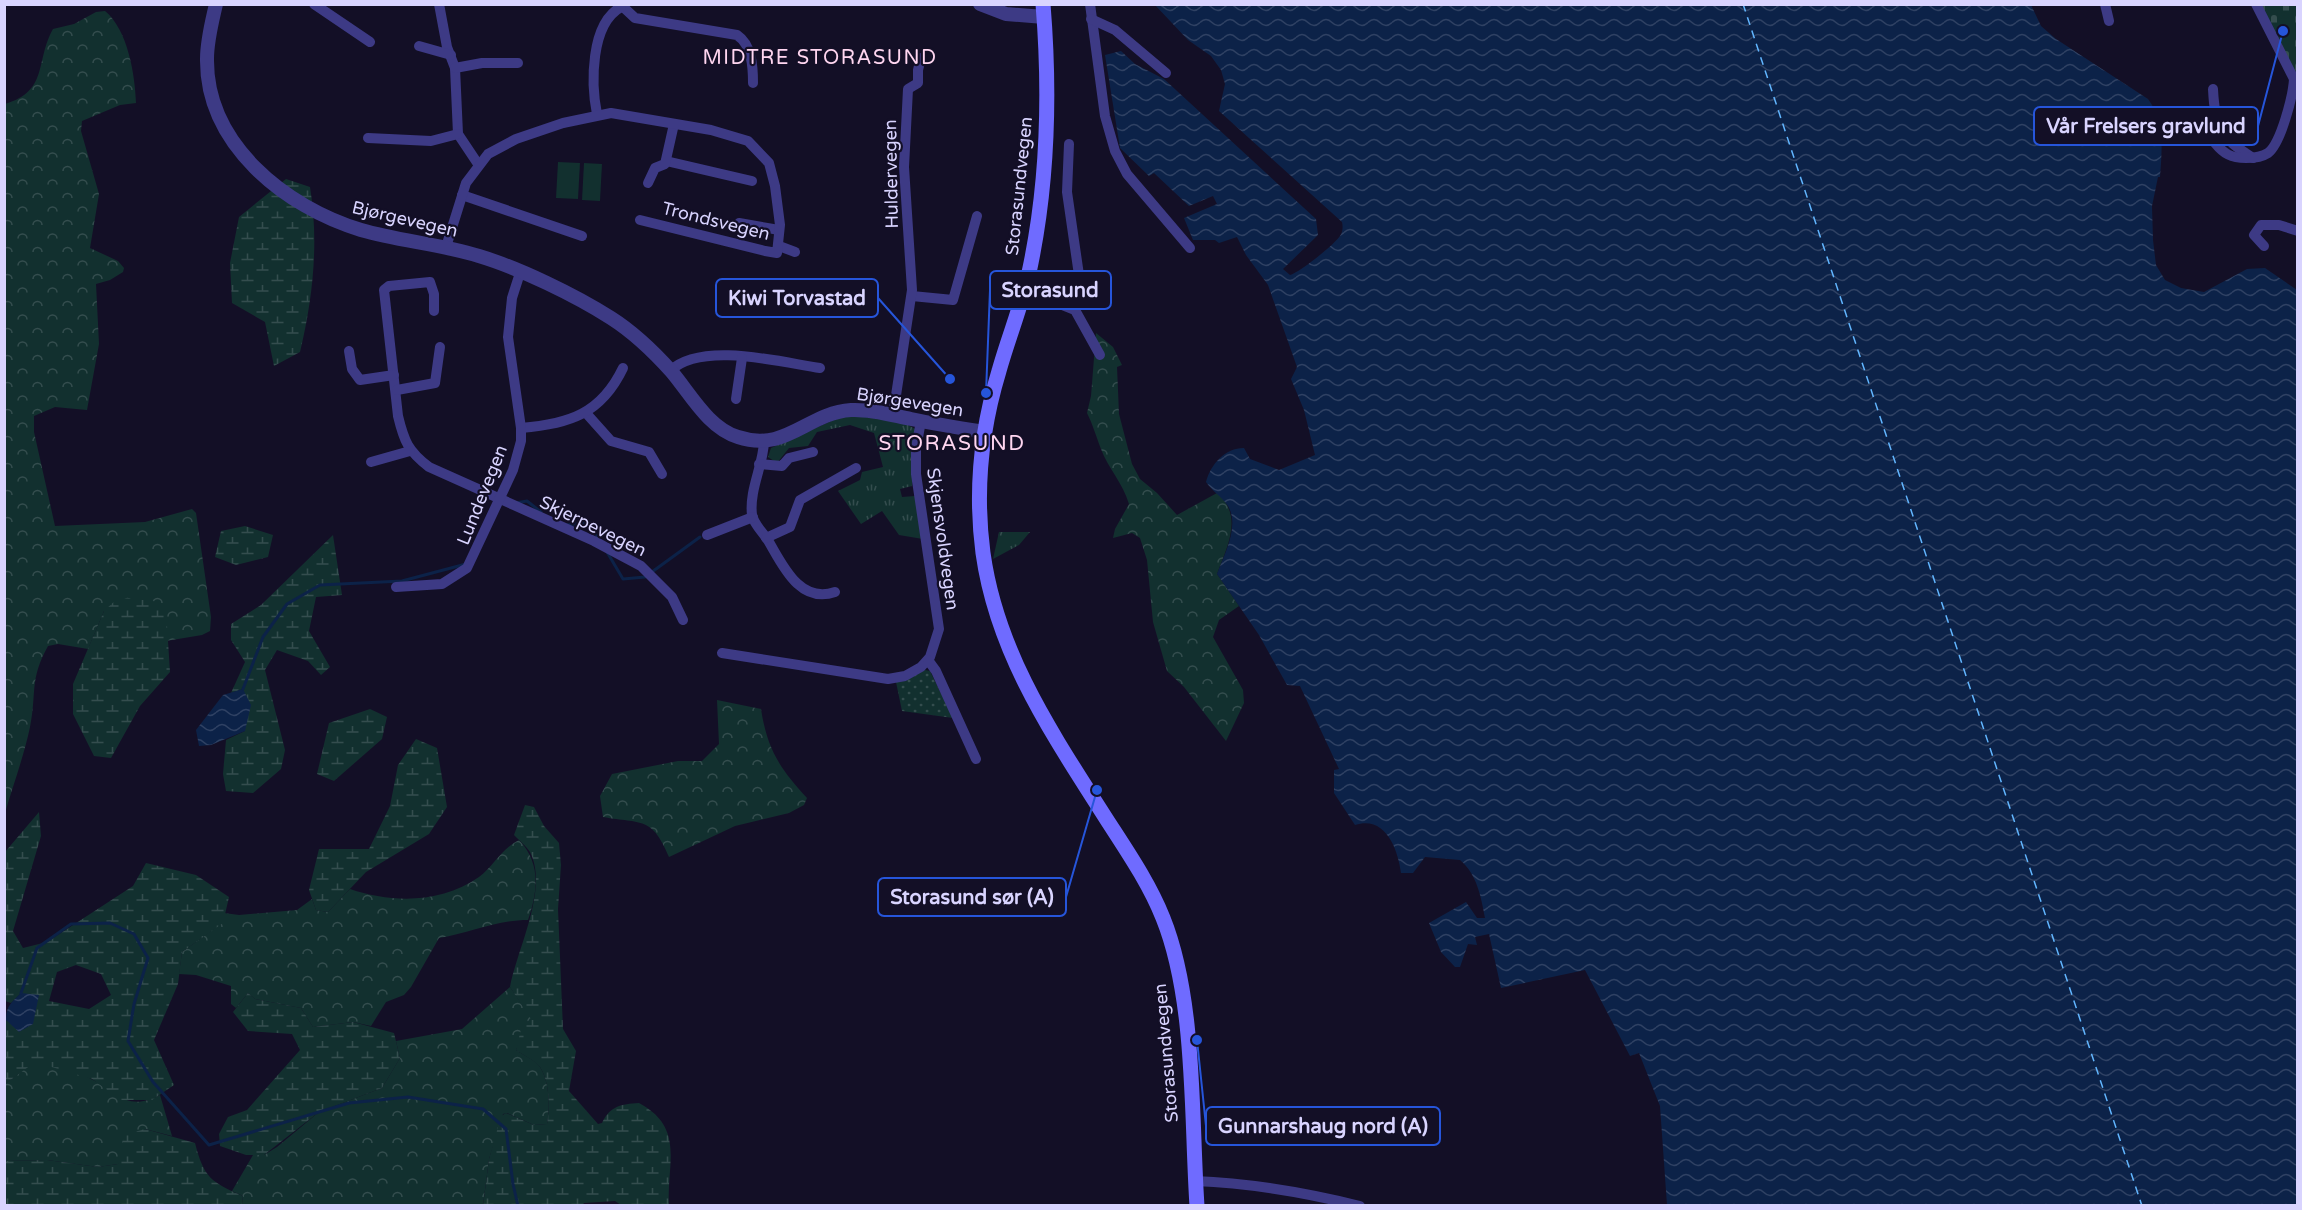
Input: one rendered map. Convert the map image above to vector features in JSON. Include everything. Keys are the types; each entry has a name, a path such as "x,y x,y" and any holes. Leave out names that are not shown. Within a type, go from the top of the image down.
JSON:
{"main road":[{"name":"Storasundvegen","path":"1044,11 1046,85 1043,175 1037,232 1024,294 998,374 985,432 980,485 981,532 991,591 1007,645 1040,714 1152,894 1173,947 1186,1019 1197,1206"}],"street":[{"name":"Bjørgevegen","path":"216,4 207,44 208,82 224,127 251,163 280,190 325,218 362,230 483,257 611,318 640,340 722,429 738,438 764,442 789,436 816,420 836,412 865,410 985,432"},
{"path":"314,4 327,8 370,42"},
{"path":"439,4 445,36 455,68 458,134 478,164"},
{"path":"980,4 1006,14 1044,11"},
{"path":"1090,4 1105,116 1119,161 1136,185 1190,248"},
{"path":"2105,4 2109,21"},
{"path":"2215,143 2224,154 2234,158 2253,158 2268,153 2274,146 2294,86 2295,74 2256,4"},
{"path":"597,114 597,46 606,19 620,6 630,16 642,20 737,35 745,42 753,67 753,83"},
{"path":"1092,19 1114,30 1166,73"},
{"path":"419,46 451,55"},
{"name":"Huldervegen","path":"894,416 912,296 904,141 908,89 918,83 921,57"},
{"path":"455,68 483,63 518,63"},
{"path":"2213,89 2216,123 2219,130 2237,148 2253,158"},
{"name":"Trondsvegen","path":"446,247 462,195 478,164 488,154 516,139 597,114 626,114 736,135 762,154 769,163 775,186 779,246 777,253 765,251 640,220"},
{"name":"Trondsvegen","path":"648,183 655,168 665,164 674,124"},
{"path":"368,138 431,141 458,134"},
{"path":"1069,144 1067,192 1080,282 1075,310"},
{"path":"666,161 752,181"},
{"path":"462,195 582,236"},
{"path":"912,296 952,300 977,216"},
{"name":"Trondsvegen","path":"739,223 779,230"},
{"path":"2264,246 2254,235 2261,225 2279,225 2298,231"},
{"name":"Trondsvegen","path":"779,246 795,252"},
{"name":"Lundevegen","path":"396,587 442,584 459,575 475,556 518,457 521,428 508,328 512,298 520,273"},
{"path":"371,462 410,451 398,416 397,390 383,298 384,288 430,282 434,294 434,311"},
{"path":"1024,294 1050,300 1075,310 1100,355"},
{"path":"397,390 435,383 440,347"},
{"path":"349,351 352,369 360,380 394,375"},
{"path":"670,371 685,359 719,354 820,368"},
{"path":"736,399 742,358"},
{"name":"Lundevegen","path":"521,428 554,424 586,413 615,385 623,368"},
{"path":"586,413 611,441 649,452 662,474"},
{"name":"Skjensvoldvegen","path":"921,421 916,448 916,474 939,629 928,660"},
{"path":"764,442 753,492 753,517 790,577 802,589 828,594 835,592"},
{"name":"Skjerpevegen","path":"410,451 429,467 594,541 641,566 672,597 683,620"},
{"path":"759,464 782,466 789,458 813,452"},
{"path":"766,538 790,527 800,500 856,468"},
{"path":"706,534 753,517"},
{"path":"722,653 888,679 915,672 928,660 936,671 976,759"},
{"path":"1195,1181 1252,1187 1360,1206"}],"green space":[{"path":"2253,5 2297,5 2297,73 2293,74"},
{"path":"105,11 113,19 125,41 132,67 136,103 120,105 82,121 81,131 99,194 90,248 118,261 124,268 123,272 110,280 96,284 99,344 87,410 55,407 34,416 34,432 55,526 145,522 192,509 196,513 211,617 210,631 202,635 166,641 165,610 104,611 88,649 58,644 48,646 38,668 28,738 5,813 5,104 29,91 35,83 53,29 74,24 96,12"},
{"path":"558,162 580,163 578,199 556,198"},
{"path":"584,163 602,164 600,201 582,200"},
{"path":"286,179 310,187 314,228 313,270 300,352 274,366 265,322 232,303 230,263 239,217"},
{"path":"1096,333 1113,347 1122,365 1117,367 1119,414 1132,464 1140,479 1157,493 1177,515 1217,493 1230,512 1232,522 1229,543 1217,574 1239,606 1219,620 1213,637 1243,690 1244,703 1226,741 1184,687 1167,671 1153,622 1147,560 1140,538 1132,533 1113,538 1115,529 1129,504 1104,456 1087,413 1091,396"},
{"path":"847,414 905,423 915,429 912,486 900,489 902,497 915,496 923,539 899,535 882,511 861,524 838,491 860,480 862,472 883,467 874,433 850,425 817,432 808,446 789,448 777,463 768,457 771,448"},
{"path":"245,526 273,535 268,557 236,565 215,557 221,531"},
{"path":"999,532 1030,532 1019,545 993,559"},
{"path":"333,535 342,595 316,597 309,631 330,667 321,675 308,661 277,650 265,670 285,750 281,769 253,793 226,791 223,774 226,740 245,731 243,689 231,693 245,662 231,640 231,624 261,605"},
{"path":"118,598 152,600 166,610 170,672 140,706 111,758 94,756 73,714 73,684 104,611"},
{"path":"925,670 930,671 953,718 902,711 896,682"},
{"path":"717,700 761,709 767,736 776,758 807,798 804,805 789,813 735,826 669,857 657,834 651,828 637,822 603,817 600,796 612,774 678,761 702,761 719,744"},
{"path":"370,709 387,717 382,739 334,781 317,774 329,723"},
{"path":"416,739 437,748 447,807 429,834 366,872 328,912 316,910 309,890 319,849 369,849 390,806 398,765"},
{"path":"525,805 534,807 544,826 559,843 561,865 558,909 563,1029 576,1051 569,1091 598,1124 602,1123 612,1109 627,1104 639,1103 654,1113 663,1124 668,1136 671,1162 669,1205 621,1205 615,1201 584,1203 582,1206 483,1206 489,1159 501,1116 506,1113 534,1125 547,1124 548,1117 549,1103 543,1073 538,1064 516,1050 522,1025 531,1019 510,987 530,919 536,883 535,867 530,852 514,835"},
{"path":"39,812 41,836 13,931 23,948 47,942 133,886 146,863 196,875 229,897 223,923 182,952 178,984 154,1040 174,1085 152,1100 121,1100 92,1079 35,1062 5,1084 4,1017 6,1013 6,1021 21,993 11,1003 5,1001 5,852","holes":["76,965 101,974 111,995 89,1009 49,1001 57,972"]},
{"path":"519,840 531,858 536,878 528,920 494,924 439,938 411,987 404,995 386,1002 371,1026 353,1022 313,1027 301,1008 255,999 248,993 236,1008 231,1004 231,986 196,975 179,974 182,952 222,923 224,913 239,915 297,910 312,899 316,910 328,912 350,889 382,897 399,898 416,898 449,892 479,877 507,848"},
{"path":"510,987 532,1019 527,1022 516,1050 535,1062 543,1073 549,1103 548,1117 547,1124 534,1125 507,1113 503,1114 489,1159 483,1205 242,1205 243,1196 232,1191 253,1155 264,1155 277,1147 319,1112 382,1088 400,1058 396,1041 462,1029"},
{"path":"248,993 255,999 301,1008 313,1027 353,1022 394,1033 400,1058 382,1088 319,1112 264,1155 246,1155 220,1146 219,1134 228,1117 247,1110 300,1050 292,1034 248,1031 233,1012"},
{"path":"35,1061 72,1071 131,1101 149,1100 160,1095 172,1136 145,1129 118,1164 98,1167 47,1160 5,1161 5,1084"},
{"path":"145,1129 195,1143 202,1164 210,1177 223,1187 243,1196 242,1205 5,1205 5,1161 47,1160 98,1167 118,1164 124,1135"}],"water":[{"path":"1155,5 2031,5 2041,26 2056,39 2148,99 2157,117 2161,136 2160,177 2158,177 2152,206 2156,265 2165,280 2181,288 2204,292 2247,269 2265,268 2297,290 2297,1205 1667,1205 1660,1106 1639,1053 1630,1056 1585,970 1501,988 1489,934 1475,937 1477,945 1468,944 1460,967 1455,967 1441,952 1429,923 1466,902 1477,918 1485,918 1480,894 1471,872 1460,860 1425,857 1413,873 1401,873 1397,854 1382,830 1366,823 1355,825 1334,793 1334,770 1339,769 1300,686 1287,685 1259,635 1217,574 1230,540 1232,522 1228,506 1206,482 1215,463 1225,454 1244,448 1250,459 1279,470 1315,455 1304,410 1291,379 1297,367 1268,285 1246,255 1237,237 1219,243 1215,240 1193,240 1184,218 1217,204 1213,196 1189,206 1154,173 1149,176 1120,148 1105,55 1121,51 1135,64 1164,79 1316,219 1318,235 1283,269 1290,275 1308,264 1337,240 1343,225 1219,111 1225,84 1221,70 1211,56 1188,40"},
{"path":"243,689 251,705 245,731 211,745 199,746 196,730 223,695"},
{"path":"21,993 39,995 33,1024 19,1032 6,1020 6,1015 10,1005"}],"waterway":[{"path":"516,503 527,501 541,512"},
{"path":"567,525 589,522 599,539"},
{"path":"607,552 623,579 645,577 700,537"},
{"path":"243,689 263,637 287,604 320,585 402,581 466,564"},
{"path":"21,993 37,948 71,924 110,923 134,934 148,958 134,1004 128,1041 153,1082 209,1145 349,1103 408,1097 483,1109 506,1129 518,1206"}],"ferry route":[{"path":"1743,4 2142,1206"}],"place":[{"name":"Vår Frelsers gravlund","path":"2283,31"},
{"name":"Kiwi Torvastad","path":"950,379"},
{"name":"Storasund","path":"986,393"},
{"name":"Storasund sør (A)","path":"1097,790"},
{"name":"Gunnarshaug nord (A)","path":"1197,1040"}],"district":[{"name":"MIDTRE STORASUND","path":"820,58"},
{"name":"STORASUND","path":"952,443"}]}
